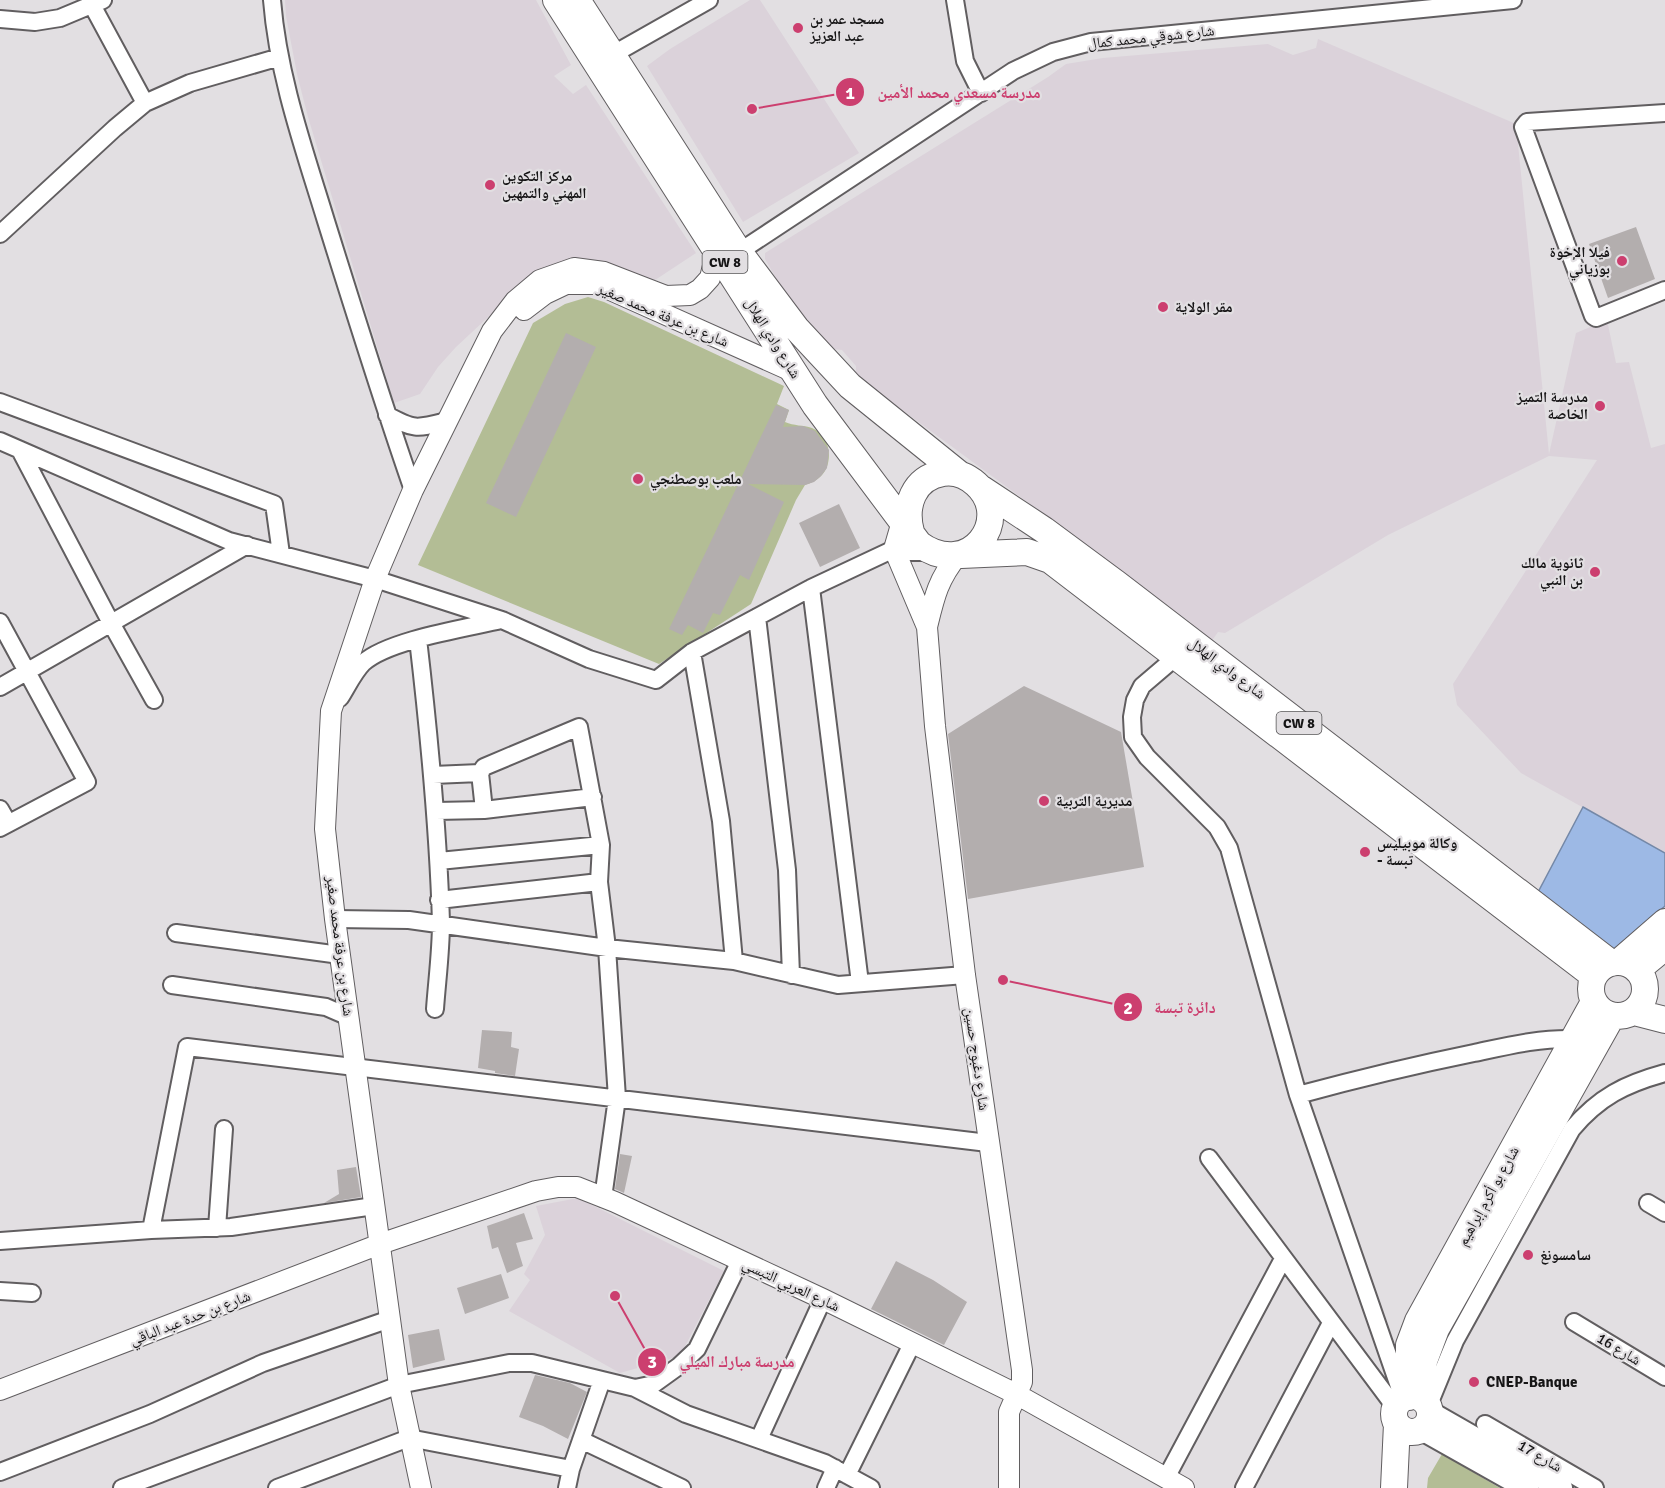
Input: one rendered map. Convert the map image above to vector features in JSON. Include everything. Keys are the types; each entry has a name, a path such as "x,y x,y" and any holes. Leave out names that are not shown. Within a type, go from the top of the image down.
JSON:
{"main road":[{"name":"شارع وادي الهلال","path":"556,0 728,251 850,386 958,474"},
{"name":"شارع وادي الهلال","path":"577,0 728,251 794,372 815,405 904,527"},
{"path":"945,473 958,474 971,479 982,489 989,508 988,529 981,541 958,555 944,556 930,552 919,544 904,527 916,489 932,476 945,473"},
{"name":"شارع وادي الهلال","path":"982,489 1044,530 1185,649"},
{"name":"شارع وادي الهلال","path":"958,555 1011,552 1038,554 1050,560 1185,649 1628,972"},
{"path":"1628,972 1665,922"},
{"path":"1665,947 1628,972 1591,985 1591,994 1613,1010 1665,1020"},
{"path":"1613,1010 1644,997 1628,972"},
{"name":"شارع بو أكرم إبراهيم","path":"1414,1412 1409,1345 1419,1321 1574,1039 1613,1010"},
{"name":"شارع بو أكرم إبراهيم","path":"1414,1412 1424,1360 1436,1329 1613,1010"},
{"path":"1394,1488 1414,1412"},
{"path":"1405,1488 1414,1412"},
{"path":"1414,1412 1527,1488"},
{"path":"1414,1412 1561,1488"}],"street":[{"path":"272,0 280,57 300,135 387,416 413,490"},
{"path":"955,0 965,61 981,93"},
{"name":"شارع شوقي محمد كمال","path":"728,251 1013,71 1053,52 1091,42 1513,0"},
{"path":"0,19 35,22 60,18 97,2 146,104"},
{"path":"612,55 699,2"},
{"path":"0,234 115,128 146,104 190,82 280,57"},
{"path":"1665,114 1527,122 1523,126 1593,316 1596,318 1665,290"},
{"name":"شارع بن عرفة محمد صغير","path":"421,1488 399,1385 335,919 325,829 330,711 375,579 413,490 492,331 515,301 540,280 574,268 604,272 666,296 690,295 700,289 710,278 728,251"},
{"name":"شارع بن عرفة محمد صغير","path":"447,421 522,311 544,294 566,284 597,284 794,372"},
{"path":"0,402 274,504 280,554"},
{"path":"387,416 409,427 422,428 447,421"},
{"path":"0,441 229,541 375,579 502,620 589,658 656,680 692,652 811,588 904,527 927,627"},
{"path":"20,450 154,700"},
{"path":"0,687 247,545"},
{"path":"927,627 936,591 945,570 958,555"},
{"path":"811,588 860,983"},
{"path":"757,617 787,870 791,975"},
{"path":"330,711 364,663 387,650 418,639 502,620"},
{"path":"0,622 87,782 3,820"},
{"name":"شارع دغبوج حسين","path":"927,627 935,726 965,975 1022,1370 1022,1382 1009,1412 1009,1488"},
{"path":"418,639 433,775 439,861 441,924 435,1010"},
{"path":"1185,649 1142,686 1135,700 1132,717 1134,737 1148,758 1217,827 1229,848 1298,1095 1414,1412"},
{"path":"692,652 721,821 734,961"},
{"path":"484,810 480,773 484,767 579,726 601,845 599,882 607,948 616,1098 603,1198"},
{"path":"433,775 480,773"},
{"path":"436,811 484,810 593,797"},
{"path":"439,861 601,845"},
{"path":"439,900 599,882"},
{"path":"335,919 409,920 607,948 734,961 838,985 965,975"},
{"path":"176,933 340,955"},
{"path":"172,985 326,1007 349,1017"},
{"path":"1298,1095 1419,1064 1527,1041 1574,1039"},
{"path":"151,1230 187,1047 988,1143"},
{"path":"1414,1412 1572,1130 1587,1112 1610,1094 1639,1081 1665,1073"},
{"path":"217,1227 224,1129"},
{"path":"1209,1158 1331,1323 1414,1412"},
{"name":"شارع العربي التبسي","path":"380,1244 536,1191 558,1187 578,1187 823,1299 1016,1394 1184,1488"},
{"path":"1648,1203 1665,1213"},
{"path":"0,1241 217,1227 375,1206"},
{"name":"شارع بن حدة عبد الباقي","path":"0,1390 380,1244"},
{"path":"1166,1478 1283,1259"},
{"path":"635,1388 654,1384 679,1366 697,1349 740,1261"},
{"path":"0,1291 32,1293"},
{"path":"759,1439 823,1299"},
{"path":"0,1472 150,1414 263,1363 390,1319"},
{"name":"شارع 16","path":"1574,1322 1665,1377"},
{"path":"1244,1488 1331,1323"},
{"path":"826,1488 841,1472 912,1344"},
{"path":"122,1488 399,1385 509,1363 532,1363 635,1388 686,1414 825,1463 871,1488"},
{"path":"567,1488 571,1469 602,1380"},
{"name":"شارع 17","path":"1485,1424 1595,1488"},
{"path":"277,1488 409,1438 571,1469"},
{"path":"581,1440 679,1487"}],"shaded area":[{"name":"مركز التكوين المهني والتمهين","path":"285,0 536,0 571,65 554,76 573,94 586,85 696,253 646,286 603,266 499,307 456,347 438,367 420,394 394,403 308,117 297,74"},
{"path":"750,0 760,0 859,153 743,222 647,66 670,49"},
{"name":"مقر الولاية","path":"1318,39 1516,124 1549,454 1576,333 1607,320 1616,363 1629,362 1651,448 1665,444 1665,853 1521,773 1457,705 1453,684 1597,460 1549,456 1388,535 1225,633 1218,632 1209,645 1190,622 856,376 856,366 842,350 816,347 765,259 765,253 1066,64 1103,58 1268,44 1293,55 1316,48"},
{"path":"578,1198 724,1271 680,1356 620,1373 509,1311 530,1280 524,1274 545,1235 536,1206"}],"green space":[{"name":"ملعب بوصطنجي","path":"588,297 604,302 784,386 777,404 789,410 785,422 812,428 827,443 828,464 821,476 805,485 796,500 751,604 659,664 418,565 533,323 565,304"},
{"path":"1442,1454 1500,1488 1427,1488 1428,1478"}],"water":[{"path":"1583,807 1665,853 1665,906 1614,949 1536,896"}],"building":[{"name":"فيلا الإخوة بوزياني","path":"1636,227 1655,279 1608,298 1589,244"},
{"path":"566,333 596,347 516,517 486,503"},
{"path":"776,405 789,410 783,427 803,426 815,431 829,450 827,468 814,482 805,485 748,484 784,502 749,580 740,575 720,615 713,613 703,633 688,625 682,635 669,629"},
{"path":"839,504 860,548 820,567 799,523"},
{"name":"مديرية التربية","path":"1024,686 1121,732 1144,867 968,899 948,734"},
{"path":"482,1030 512,1032 511,1047 519,1049 515,1076 478,1068"},
{"path":"620,1154 632,1156 624,1193 615,1189"},
{"path":"356,1167 361,1197 324,1203 339,1194 337,1170"},
{"path":"524,1213 533,1239 516,1243 523,1266 507,1273 498,1247 492,1249 487,1226"},
{"path":"896,1261 933,1280 967,1302 944,1345 871,1309"},
{"path":"501,1274 509,1298 465,1314 457,1288"},
{"path":"439,1329 445,1360 413,1368 408,1335"},
{"path":"535,1375 570,1383 587,1392 568,1439 519,1417"}],"place":[{"name":"مسجد عمر بن عبد العزيز","path":"798,28"},
{"name":"مدرسة مسعدي محمد الأمين","path":"752,109"},
{"name":"مركز التكوين المهني والتمهين","path":"490,185"},
{"name":"فيلا الإخوة بوزياني","path":"1622,261"},
{"name":"مقر الولاية","path":"1163,307"},
{"name":"مدرسة التميز الخاصة","path":"1600,406"},
{"name":"ملعب بوصطنجي","path":"638,479"},
{"name":"ثانوية مالك بن النبي","path":"1595,572"},
{"name":"مديرية التربية","path":"1044,801"},
{"name":"وكالة موبيليس - تبسة","path":"1365,852"},
{"name":"دائرة تبسة","path":"1003,980"},
{"name":"سامسونغ","path":"1528,1255"},
{"name":"مدرسة مبارك الميلي","path":"615,1296"},
{"name":"CNEP-Banque","path":"1474,1382"}]}
